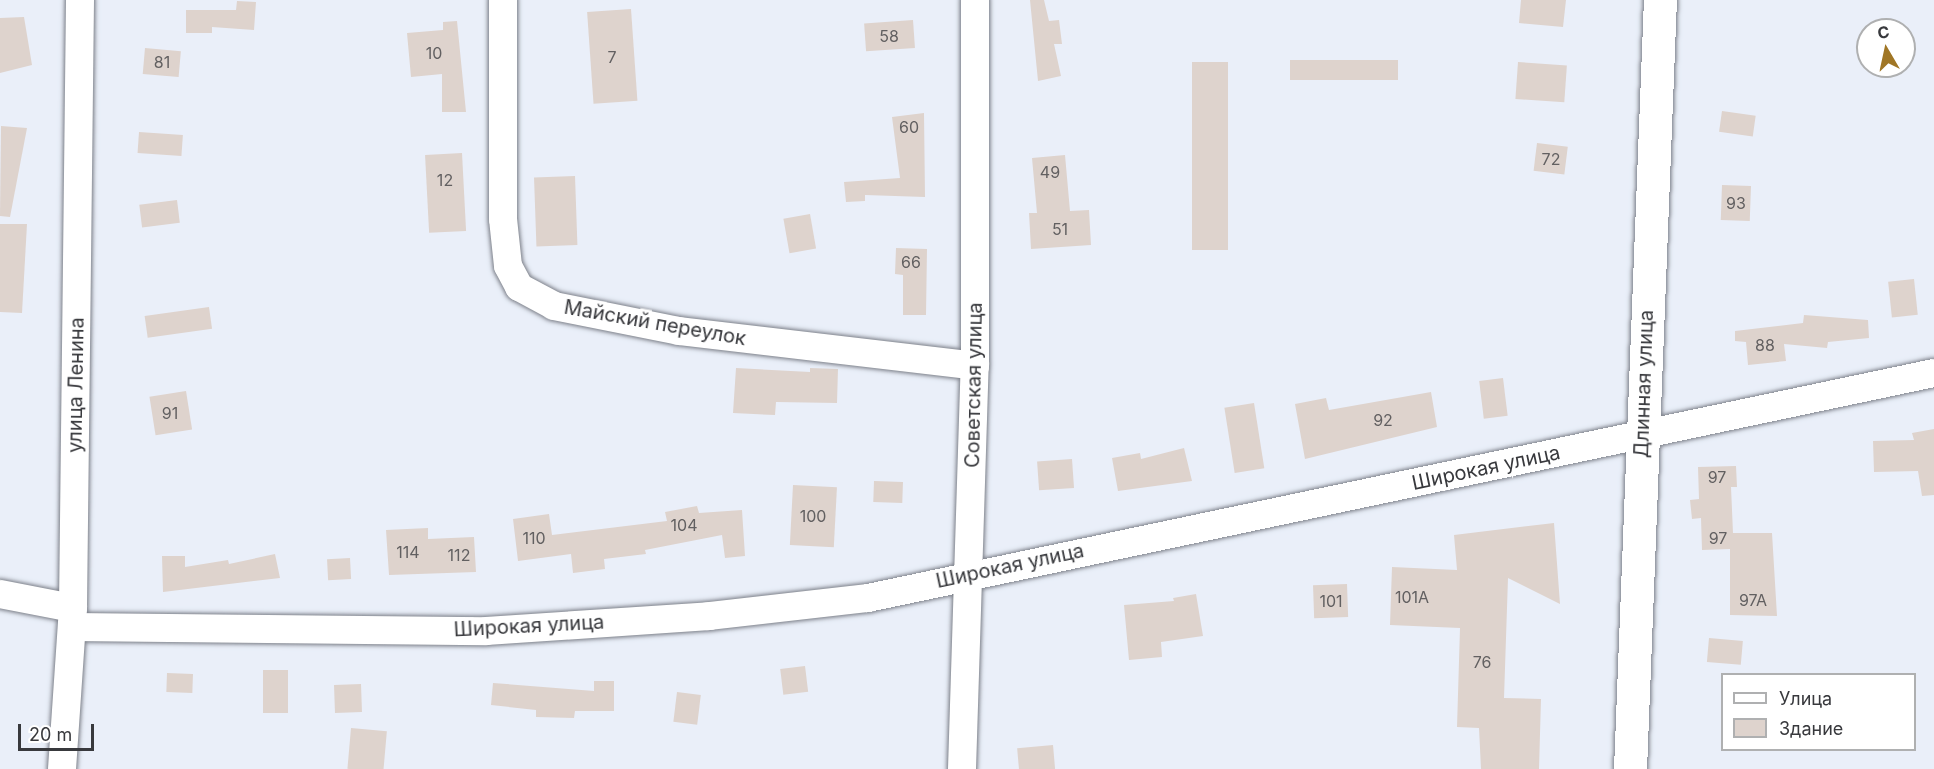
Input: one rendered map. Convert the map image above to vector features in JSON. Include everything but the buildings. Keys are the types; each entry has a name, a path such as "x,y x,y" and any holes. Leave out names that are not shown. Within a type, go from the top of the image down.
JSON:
{"main road":[{"name":"Длинная улица","path":"1630,769 1641,436 1660,0"}],"street":[{"name":"улица Ленина","path":"62,769 72,617 80,0"},
{"name":"Майский переулок","path":"503,0 503,219 508,266 519,287 554,306 679,331 975,366"},
{"name":"Советская улица","path":"962,769 975,366 975,0"},
{"name":"Широкая улица","path":"0,594 72,617 486,631 709,616 857,599 1934,373"}]}
